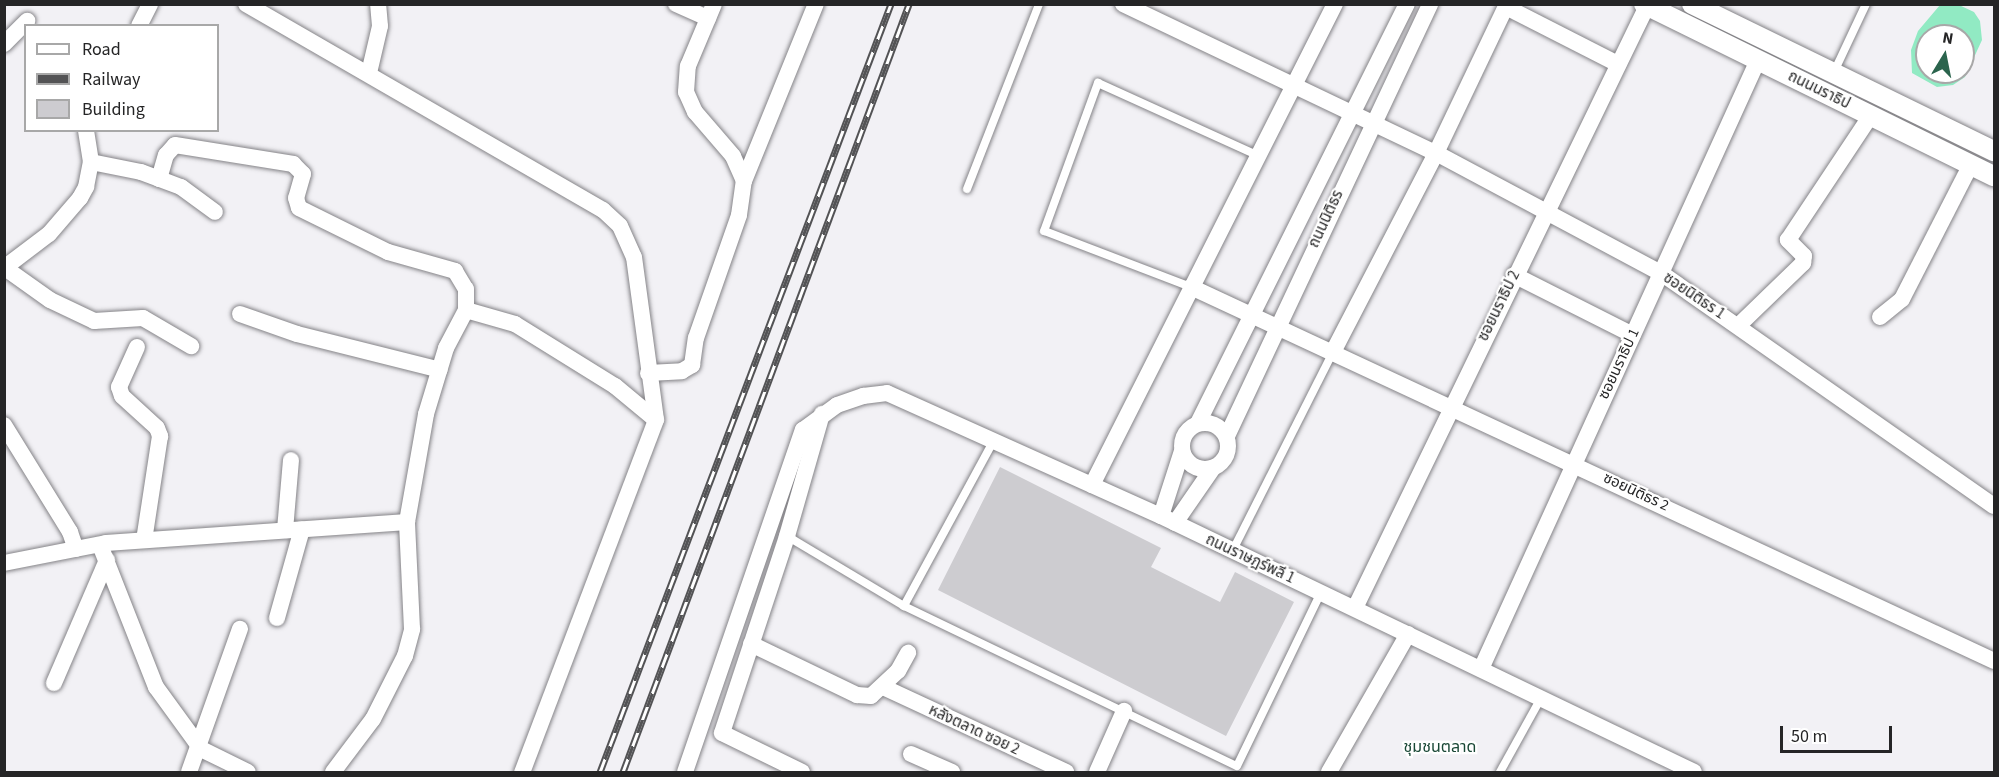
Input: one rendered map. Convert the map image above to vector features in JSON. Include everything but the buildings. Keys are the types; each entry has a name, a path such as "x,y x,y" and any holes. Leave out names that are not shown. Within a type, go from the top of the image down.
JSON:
{"street":[{"path":"140,24 150,4"},
{"path":"246,4 603,210 620,226 634,257 656,420 522,772"},
{"path":"369,73 380,26 378,4"},
{"path":"676,4 711,11 688,66 686,92 695,112 734,156 744,181"},
{"path":"648,373 682,371 692,365 696,338 739,215 744,181 816,4"},
{"name":"ซอยนิติธร 1","path":"1123,4 1436,153 1661,273 1995,506"},
{"path":"1092,484 1335,4"},
{"name":"ถนนนิติธร","path":"1198,423 1407,4"},
{"name":"ถนนนิติธร","path":"1227,436 1275,328 1430,4"},
{"name":"ถนนนราธิป","path":"1692,4 1995,151"},
{"name":"ถนนนราธิป","path":"1645,5 1668,10 1758,60 1995,176"},
{"name":"ซอยนราธิป 2","path":"1355,608 1450,406 1645,5"},
{"path":"1333,352 1436,153 1507,6 1618,64"},
{"path":"4,44 10,42 24,25"},
{"path":"1792,77 1802,58"},
{"name":"ซอยนราธิป 1","path":"1481,669 1758,60"},
{"path":"1738,326 1803,263 1804,256 1788,239 1871,115"},
{"path":"86,132 91,162 86,187 80,198 49,234 5,268 50,300 94,321 143,318 191,346"},
{"path":"159,179 166,155 175,145 293,164 303,174 296,198 299,208 388,252 455,271 466,289 466,310 440,370 426,414 407,522 412,629 405,656 373,719 333,772"},
{"path":"91,162 159,179 181,187 214,212"},
{"path":"1880,317 1902,299 1971,164"},
{"path":"1514,275 1633,335"},
{"name":"ซอยนิติธร 2","path":"1191,287 1251,317 1333,352 1574,463 1995,661"},
{"path":"466,310 515,324 615,386 656,420"},
{"path":"240,314 297,334 440,370"},
{"path":"137,346 119,387 122,396 157,428 160,436 144,540"},
{"name":"ถนนราษฎร์พลี 1","path":"685,772 763,552 803,430 822,414 863,396 887,393 1168,519 1694,772"},
{"path":"802,772 722,733 787,536 822,414"},
{"path":"1198,423 1216,425 1227,436 1228,452 1168,519 1184,436 1198,423"},
{"path":"4,425 70,532 76,549"},
{"path":"1182,451 1191,464 1213,468"},
{"path":"277,618 294,529 291,460"},
{"path":"4,563 76,549 103,553 144,540 407,522"},
{"path":"54,683 103,553"},
{"path":"103,553 156,687 201,749 248,772"},
{"path":"189,772 201,749 240,628"},
{"path":"1330,772 1407,634"},
{"path":"751,644 857,694 871,696 883,687 908,653"},
{"name":"หลังตลาด ซอย 2","path":"883,687 1066,772"},
{"path":"1097,772 1124,711"},
{"path":"911,754 952,772"}],"lane":[{"path":"968,189 1039,4"},
{"path":"1834,73 1866,4"},
{"path":"1191,287 1044,231 1098,83 1259,156"},
{"path":"1233,550 1333,352"},
{"path":"904,606 994,440"},
{"path":"787,536 904,606 1237,766 1245,772"},
{"path":"1237,766 1321,592"},
{"path":"1500,772 1541,698"}],"shaded area":[{"path":"1940,5 1959,5 1974,12 1980,21 1982,40 1975,55 1975,24 1924,24"},
{"path":"1915,39 1915,75 1912,73 1911,50"},
{"path":"1932,84 1954,84 1953,85 1937,87"}],"railway":[{"path":"600,772 891,4"},
{"path":"623,772 909,4"}],"district":[{"name":"ชุมชนตลาด","path":"1440,747"}]}
